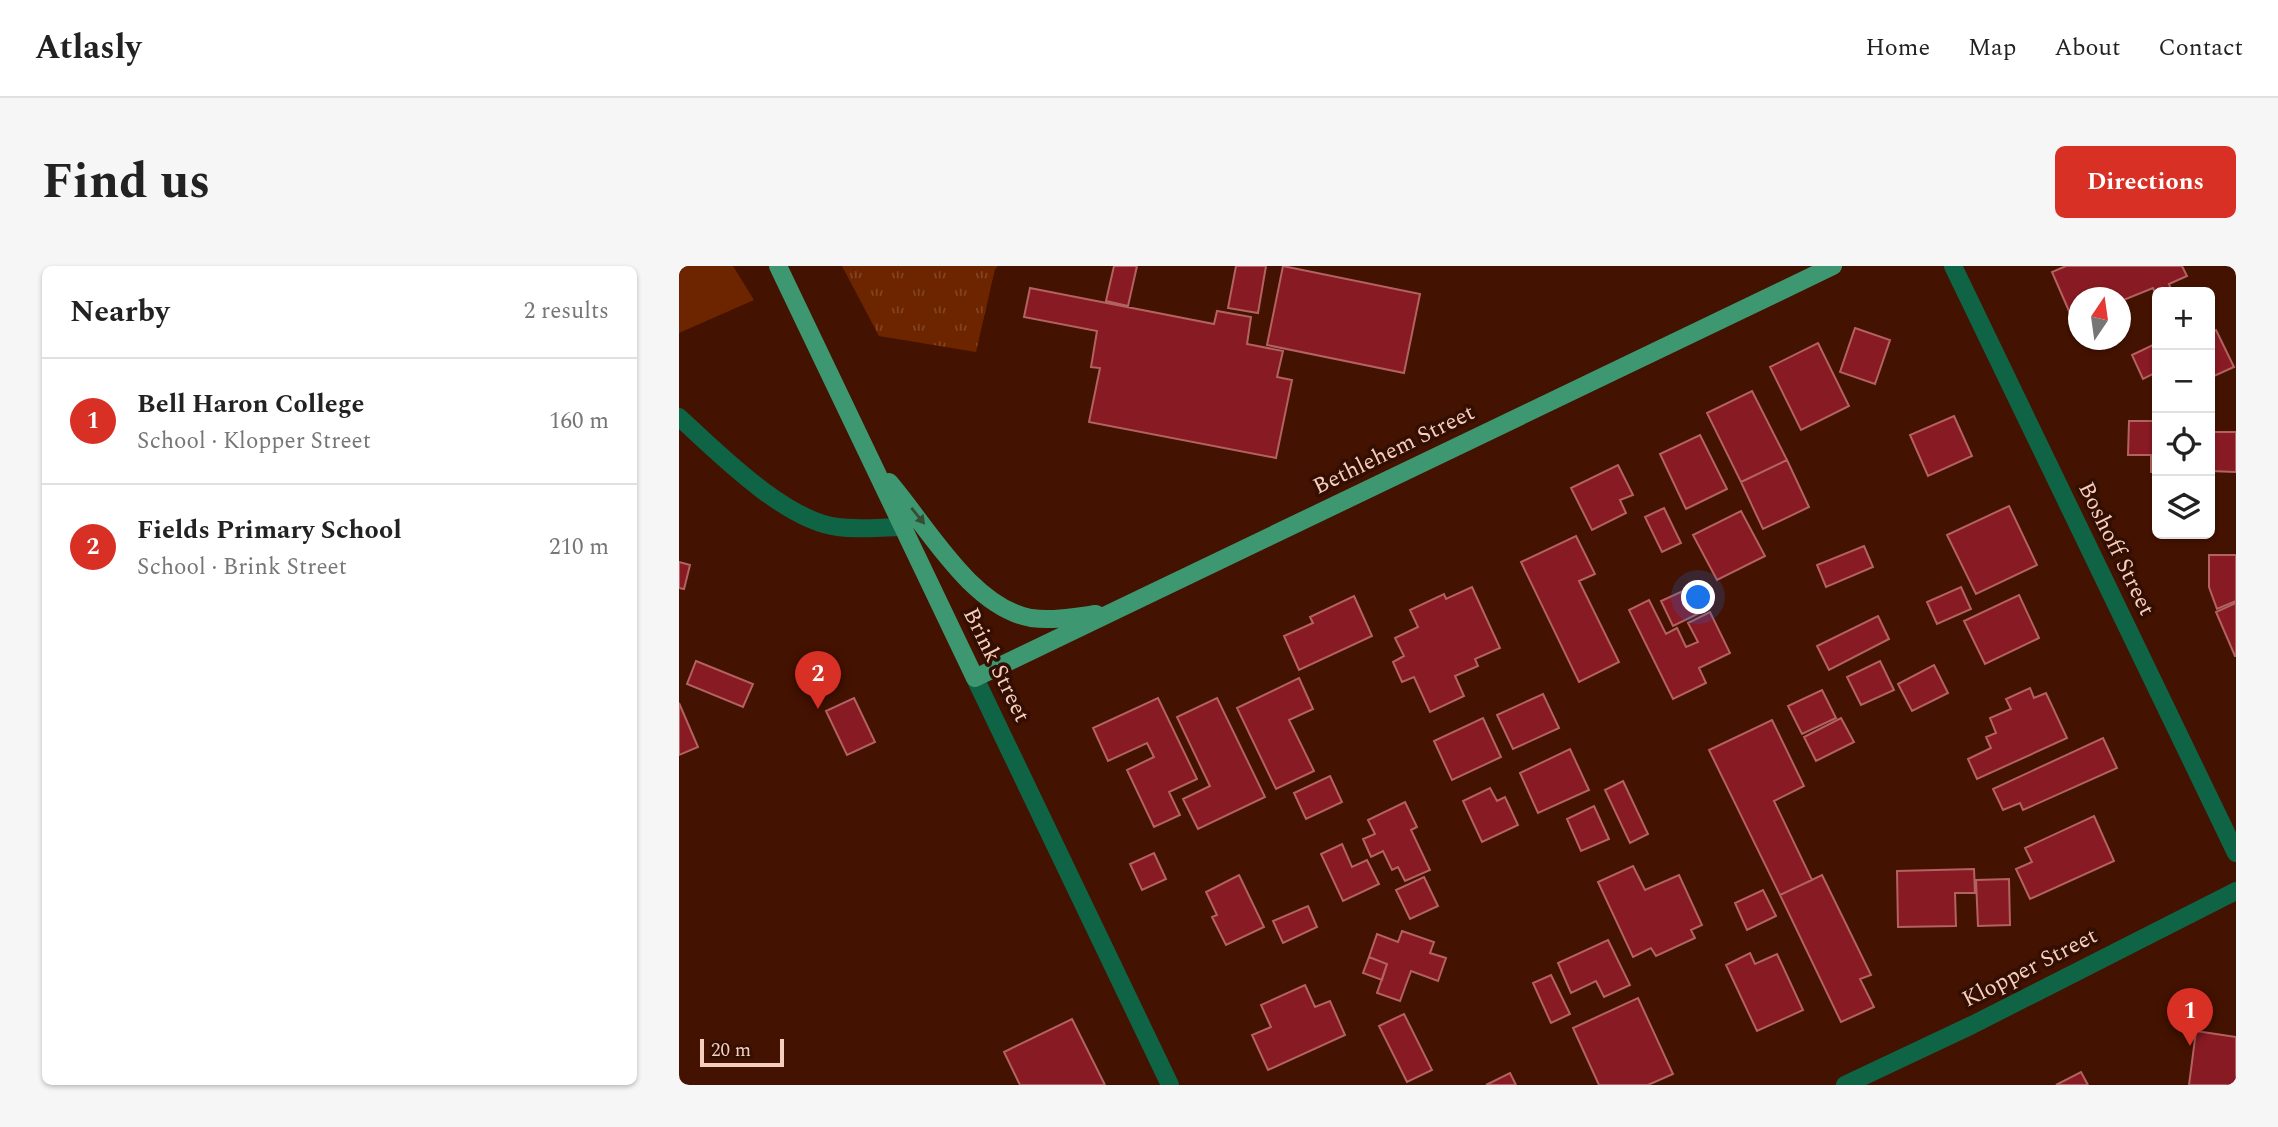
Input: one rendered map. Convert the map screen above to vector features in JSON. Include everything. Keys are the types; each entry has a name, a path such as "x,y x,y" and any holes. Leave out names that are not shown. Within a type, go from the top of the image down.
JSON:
{"main road":[{"name":"Brink Street","path":"778,266 975,678"},
{"name":"Bethlehem Street","path":"975,678 1833,266"},
{"path":"873,464 921,519 967,580 989,601 1031,618 1061,619 1114,612"}],"street":[{"name":"Boshoff Street","path":"1953,266 2236,853"},
{"path":"679,417 736,470 815,522 838,527 903,527"},
{"name":"Brink Street","path":"975,678 1170,1085"},
{"name":"Klopper Street","path":"1845,1085 1972,1025 2236,891"}],"green space":[{"path":"679,266 733,266 754,300 679,333"},
{"path":"842,266 998,266 995,269 976,352 879,336"}],"building":[{"path":"1114,266 1137,266 1128,306 1106,301"},
{"path":"1236,266 1266,266 1258,313 1228,308"},
{"path":"1283,266 1420,294 1404,373 1267,345"},
{"path":"2066,266 2182,266 2187,276 2169,284 2170,287 2152,287 2131,297 2131,287 2068,287 2068,309 2052,272"},
{"path":"1030,288 1214,324 1217,311 1251,317 1247,344 1283,351 1277,377 1292,380 1276,458 1089,422 1100,368 1091,367 1097,331 1024,317"},
{"path":"1855,328 1890,340 1875,384 1840,372"},
{"path":"2215,330 2234,367 2215,376 2215,350"},
{"path":"1818,343 1849,406 1801,430 1770,367"},
{"path":"2152,345 2152,374 2143,379 2132,355"},
{"path":"1752,391 1787,460 1741,482 1707,413"},
{"path":"1954,416 1972,456 1928,476 1910,435"},
{"path":"2129,421 2152,421 2152,472 2151,455 2128,455"},
{"path":"2215,432 2236,432 2236,472 2215,471"},
{"path":"1700,435 1727,489 1686,509 1660,454"},
{"path":"1787,460 1809,507 1763,529 1741,482"},
{"path":"1618,465 1633,495 1620,500 1626,513 1592,530 1571,488"},
{"path":"2009,506 2037,565 1976,594 1947,535"},
{"path":"1664,508 1681,543 1662,552 1645,517"},
{"path":"1741,511 1765,556 1717,580 1693,535"},
{"path":"1576,536 1595,574 1579,581 1619,662 1579,682 1521,562"},
{"path":"1864,546 1873,567 1826,587 1817,565"},
{"path":"2209,555 2236,555 2236,601 2217,609 2209,587"},
{"path":"679,562 690,565 684,589 679,588"},
{"path":"1696,585 1708,609 1673,626 1661,601"},
{"path":"1472,587 1500,648 1475,659 1478,666 1455,676 1464,696 1430,712 1414,677 1402,682 1393,662 1404,656 1395,638 1418,627 1410,610 1444,594 1446,599"},
{"path":"1961,587 1971,609 1937,624 1927,602"},
{"path":"2019,595 2039,638 1985,664 1964,621"},
{"path":"1354,596 1372,636 1299,670 1284,636 1313,623 1310,617"},
{"path":"1649,600 1666,634 1677,628 1686,647 1698,642 1688,623 1710,612 1730,653 1699,668 1706,683 1673,699 1629,610"},
{"path":"2236,603 2236,656 2235,656 2216,612"},
{"path":"1878,616 1889,639 1829,670 1817,646"},
{"path":"696,661 753,684 743,707 687,684"},
{"path":"1880,661 1894,690 1861,705 1847,677"},
{"path":"1934,665 1948,693 1912,711 1898,684"},
{"path":"1299,678 1313,709 1289,720 1314,771 1276,789 1237,708"},
{"path":"2030,688 2034,698 2046,693 2067,738 1977,779 1968,759 1991,748 1986,737 1996,733 1990,718 2011,709 2006,699"},
{"path":"1822,690 1836,718 1802,734 1788,706"},
{"path":"1543,694 1559,728 1513,749 1497,715"},
{"path":"854,698 875,742 847,755 826,711"},
{"path":"1158,698 1197,779 1169,792 1180,815 1154,827 1127,770 1154,757 1147,743 1108,761 1093,728"},
{"path":"1217,698 1265,797 1198,829 1183,799 1210,786 1177,717"},
{"path":"679,703 698,747 679,755"},
{"path":"1483,718 1501,757 1452,780 1434,741"},
{"path":"1841,718 1854,742 1816,761 1804,737"},
{"path":"1772,720 1804,786 1774,801 1812,880 1780,895 1709,750"},
{"path":"2103,738 2117,768 2023,810 2020,803 2003,810 1993,789"},
{"path":"1570,749 1589,790 1538,813 1520,773"},
{"path":"1330,776 1342,802 1306,819 1294,793"},
{"path":"1623,781 1648,834 1630,843 1605,790"},
{"path":"1490,788 1497,801 1505,797 1518,825 1482,842 1463,801"},
{"path":"1405,802 1417,827 1411,830 1430,870 1405,881 1398,867 1392,870 1383,851 1371,857 1363,839 1375,834 1368,820"},
{"path":"1594,806 1609,839 1581,851 1567,819"},
{"path":"2094,816 2114,861 2030,899 2016,869 2032,862 2025,848"},
{"path":"1342,844 1352,867 1367,860 1379,884 1343,901 1321,854"},
{"path":"1154,853 1166,879 1142,890 1130,864"},
{"path":"1633,866 1645,890 1679,875 1702,925 1691,930 1695,938 1656,956 1651,948 1633,957 1598,882"},
{"path":"1974,869 1975,893 1955,893 1956,926 1898,927 1897,871"},
{"path":"1239,875 1264,927 1226,945 1212,917 1217,915 1206,892"},
{"path":"1822,875 1871,975 1860,979 1874,1007 1841,1022 1780,895"},
{"path":"1424,877 1438,906 1410,919 1396,890"},
{"path":"2009,879 2010,925 1978,926 1976,880"},
{"path":"1763,890 1776,916 1747,930 1735,903"},
{"path":"1308,906 1317,927 1283,943 1273,921"},
{"path":"1402,931 1434,942 1430,953 1446,958 1438,981 1411,971 1400,1001 1377,993 1387,964 1369,957 1377,934 1398,942"},
{"path":"1608,940 1630,985 1604,997 1596,981 1571,993 1558,963"},
{"path":"1750,953 1755,964 1777,954 1803,1010 1757,1031 1726,965"},
{"path":"1369,957 1387,964 1382,980 1363,973"},
{"path":"1551,975 1570,1014 1551,1023 1533,983"},
{"path":"1305,985 1315,1007 1330,1001 1345,1035 1268,1070 1252,1035 1271,1027 1261,1005"},
{"path":"1638,998 1673,1074 1648,1085 1599,1085 1573,1028"},
{"path":"1404,1014 1432,1070 1407,1082 1379,1026"},
{"path":"1072,1019 1105,1085 1020,1085 1004,1052"},
{"path":"2196,1031 2236,1037 2236,1085 2189,1085"},
{"path":"2081,1072 2088,1085 2056,1085"},
{"path":"1510,1073 1516,1085 1486,1085"}],"place":[{"name":"Fields Primary School","path":"818,709"},
{"name":"Bell Haron College","path":"2190,1046"}]}
